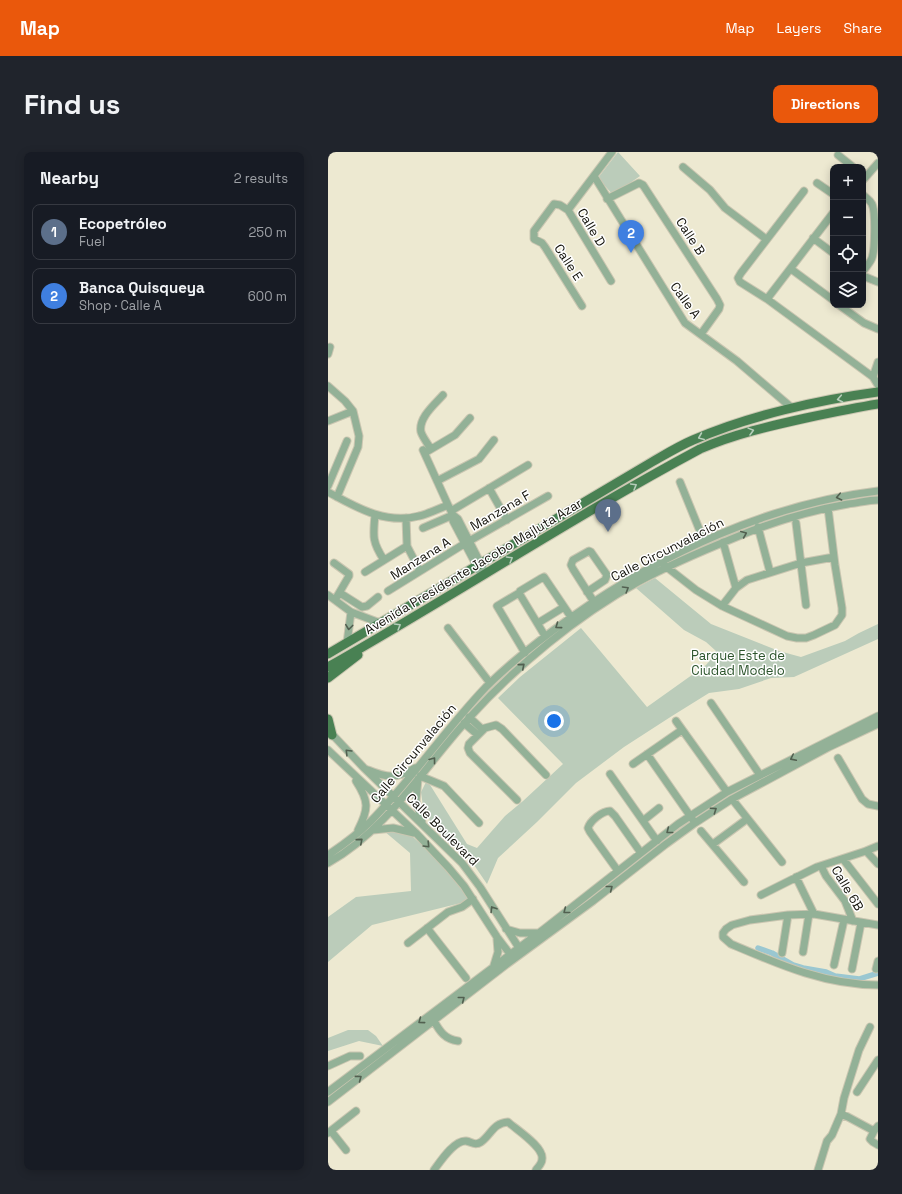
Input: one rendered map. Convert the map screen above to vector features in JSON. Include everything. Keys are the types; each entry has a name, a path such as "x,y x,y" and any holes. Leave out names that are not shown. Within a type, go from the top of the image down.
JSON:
{"main road":[{"name":"Avenida Presidente Jacobo Majluta Azar","path":"328,654 640,469 685,444 719,429 792,408 878,392"},
{"name":"Avenida Presidente Jacobo Majluta Azar","path":"328,667 658,472 714,442 783,423 878,404"},
{"path":"328,678 377,639"},
{"path":"328,719 330,733"}],"street":[{"path":"568,210 612,152"},
{"path":"838,155 849,164"},
{"path":"866,175 878,163"},
{"path":"683,167 710,190 725,208 766,239"},
{"name":"Calle A","path":"594,176 687,325 738,360 792,408"},
{"name":"Calle B","path":"607,199 639,183 643,185 720,305 719,309 701,334"},
{"path":"817,183 830,192"},
{"path":"804,191 740,273 738,278 740,282 767,299 873,377 878,385"},
{"path":"866,198 871,202 875,219 873,256 866,267"},
{"name":"Calle D","path":"533,235 534,231 554,204 560,205 568,210 611,281"},
{"path":"767,299 830,217"},
{"name":"Calle E","path":"533,235 534,239 542,243 582,306"},
{"path":"813,238 830,251"},
{"path":"791,269 830,298"},
{"path":"866,277 878,282"},
{"path":"844,308 864,323 878,328"},
{"path":"873,377 878,362"},
{"path":"328,386 345,401 353,411 359,436 358,447 337,497"},
{"path":"431,449 423,436 421,427 423,420 443,395"},
{"path":"328,421 353,411"},
{"path":"470,418 455,435 423,452 451,510 458,519 467,543 484,575"},
{"path":"437,481 479,458 494,440"},
{"path":"328,486 347,441"},
{"path":"423,528 528,465"},
{"path":"680,482 704,541"},
{"path":"489,488 507,520"},
{"name":"Calle Circunvalación","path":"396,799 417,767 490,683 545,636 612,589 660,562 704,541 788,508 878,491"},
{"path":"328,492 363,511 391,518 406,518 451,510"},
{"name":"Manzana F","path":"467,543 548,496"},
{"name":"Calle Circunvalación","path":"328,855 355,835 419,778 458,730 506,680 571,626 609,600 639,582 758,527 791,516 878,500"},
{"path":"660,562 696,590 722,606 787,636 806,638 834,624 842,615 828,508"},
{"path":"375,515 373,529 376,548 384,560"},
{"path":"406,518 407,546 420,571"},
{"path":"796,523 806,605"},
{"path":"758,527 770,572"},
{"path":"723,542 736,588"},
{"name":"Manzana A","path":"388,591 467,543"},
{"path":"365,572 407,546"},
{"path":"587,592 605,580 607,575 592,552 589,551 573,560 571,565 587,592 594,602"},
{"path":"722,606 736,588 747,580 801,563 834,557"},
{"path":"334,563 349,574 335,600"},
{"path":"524,653 497,606 544,577 571,618"},
{"path":"340,593 362,607 367,606 378,597"},
{"path":"520,593 545,636"},
{"path":"328,595 350,612 380,623"},
{"path":"538,623 564,607"},
{"path":"347,643 350,612"},
{"path":"448,628 490,683"},
{"path":"711,703 760,775"},
{"path":"521,950 538,933 690,816 727,792 877,719"},
{"path":"328,1102 434,1021 521,950 695,823 732,799 829,747 877,719"},
{"path":"467,720 480,733"},
{"path":"676,721 727,792"},
{"path":"452,725 458,730"},
{"path":"517,800 470,753 468,748 469,744 485,728 496,725 502,729 546,775"},
{"path":"633,764 682,730"},
{"name":"Calle Boulevard","path":"330,733 462,863 472,875 521,950"},
{"name":"Calle Boulevard","path":"328,750 416,833 462,883 497,937 512,957"},
{"path":"647,754 695,823"},
{"path":"838,758 862,799 868,804 878,806"},
{"path":"364,768 381,775 391,777 408,772 417,767"},
{"path":"352,774 363,793 367,808 366,815 355,835"},
{"path":"610,774 657,840"},
{"path":"423,824 416,800 419,778 444,786 479,824"},
{"path":"732,799 782,862"},
{"name":"Calle Circunvalación","path":"328,864 354,847 373,830 388,807"},
{"path":"644,820 659,808"},
{"path":"618,871 590,832 588,828 591,822 606,811 610,811 641,853"},
{"path":"713,844 747,819"},
{"path":"373,830 392,828 416,833"},
{"path":"702,831 744,882"},
{"path":"761,895 821,866 878,846"},
{"path":"866,851 878,864"},
{"path":"843,859 878,904"},
{"name":"Calle 6B","path":"821,866 826,876 844,901 854,921"},
{"path":"462,883 472,875"},
{"path":"796,877 812,914 803,952"},
{"path":"408,942 448,912 462,907 473,899"},
{"path":"878,925 812,914 788,915 750,920 732,925 723,932 723,937 731,944 805,974 839,982 878,985"},
{"path":"782,953 788,915"},
{"path":"834,965 844,920"},
{"name":"Calle 6B","path":"852,969 861,923"},
{"path":"427,928 466,978"},
{"path":"506,929 520,933 538,933"},
{"path":"494,965 498,952 497,937"},
{"path":"328,1092 494,965 512,957"},
{"path":"876,969 878,961"},
{"path":"434,1021 440,1032 445,1037 458,1041"},
{"path":"818,1170 827,1141 832,1135 840,1114 859,1050 870,1027"},
{"path":"328,1066 350,1056 360,1056"},
{"path":"857,1092 878,1060"},
{"path":"346,1150 329,1132 356,1111"},
{"path":"840,1114 876,1128 870,1139 878,1145"},
{"path":"434,1170 452,1148 459,1142 465,1141 473,1144 479,1143 501,1122 508,1122 538,1147 542,1155 542,1161 536,1170"}],"green space":[{"path":"618,152 640,176 613,195 598,178"},
{"name":"Parque Este de Ciudad Modelo","path":"655,578 711,624 779,651 801,657 845,641 878,624 878,639 794,677 771,678 739,689 709,693 672,716 624,747 576,783 498,858 487,884 472,862 433,827 423,806 421,792 427,780 467,844 477,848 505,816 563,764 498,698 520,677 581,628 647,707 706,665 716,651 706,642 684,630 636,588"},
{"path":"396,828 413,837 447,867 472,897 461,903 372,925 328,962 328,917 356,897 411,891 410,853 384,831"},
{"path":"348,1030 368,1030 376,1036 383,1046 359,1041 328,1051 328,1038"}],"waterway":[{"path":"758,948 772,953 793,965 826,972 835,976 859,979 878,973"}],"place":[{"name":"Banca Quisqueya","path":"631,253"},
{"name":"Ecopetróleo","path":"608,532"}]}
